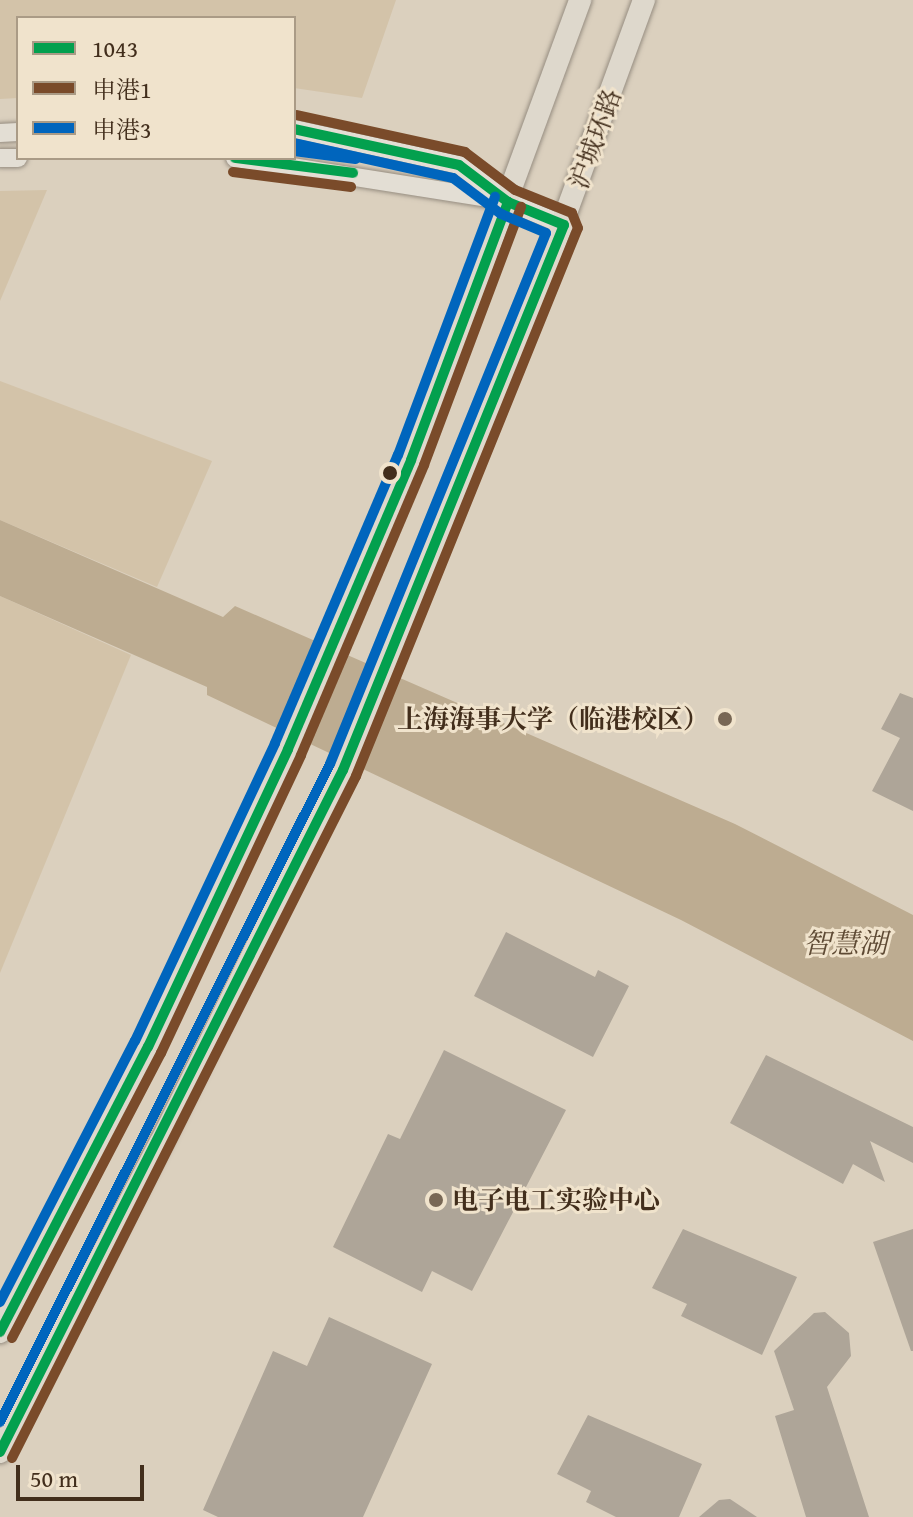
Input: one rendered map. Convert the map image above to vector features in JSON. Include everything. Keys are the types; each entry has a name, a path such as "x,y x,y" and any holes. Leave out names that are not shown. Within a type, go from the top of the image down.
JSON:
{"main road":[{"path":"0,1332 148,1047 288,749 411,460 580,0"},
{"name":"沪城环路","path":"0,1452 161,1142 343,770 564,225 644,0"}],"street":[{"path":"296,129 459,165 508,202"},
{"path":"247,160 508,202 564,225"}],"shaded area":[{"path":"0,0 396,0 362,98 296,88 296,16 16,16 16,98 0,99"},
{"path":"47,190 0,301 0,191"},
{"path":"0,381 212,461 157,587 0,520"},
{"path":"0,596 131,655 0,973"}],"water":[{"name":"智慧湖","path":"0,520 223,617 235,606 735,824 913,915 913,1041 681,920 207,695 207,687 0,596"}],"building":[{"path":"900,693 913,698 913,811 872,791 900,738 881,729"},
{"path":"506,932 595,977 598,970 629,986 593,1057 474,996"},
{"name":"电子电工实验中心","path":"444,1050 566,1110 472,1291 432,1271 422,1292 333,1247 388,1134 400,1139"},
{"path":"766,1055 913,1127 913,1163 870,1141 885,1182 853,1164 843,1184 730,1123"},
{"path":"683,1229 797,1277 762,1355 681,1316 687,1304 652,1288"},
{"path":"913,1229 913,1351 911,1351 873,1242"},
{"path":"825,1312 849,1333 851,1356 827,1387 869,1517 806,1517 775,1416 794,1410 774,1351 814,1313"},
{"path":"329,1317 432,1364 363,1517 218,1517 203,1510 273,1351 307,1366"},
{"path":"588,1415 702,1464 679,1517 616,1517 586,1502 591,1491 557,1474"},
{"path":"730,1499 757,1517 699,1517 719,1500"}],"transit line":[{"name":"申港1","path":"12,1458 356,776 578,228 572,213 515,190 465,152 297,115"},
{"name":"1043","path":"0,1452 343,770 564,225 508,202 459,165 296,129"},
{"name":"申港3","path":"0,1422 330,764 546,233 501,214 453,178 296,143"},
{"name":"申港3","path":"296,151 355,159"},
{"name":"1043","path":"251,160 353,173"},
{"name":"申港1","path":"233,172 351,187"},
{"name":"申港3","path":"0,1302 135,1041 275,743 398,455 495,197"},
{"name":"1043","path":"0,1332 148,1047 288,749 411,460 508,202"},
{"name":"申港1","path":"12,1338 161,1053 301,755 424,465 521,207"}],"place":[{"name":"上海海事大学（临港校区）","path":"725,719"},
{"name":"电子电工实验中心","path":"436,1200"}]}
